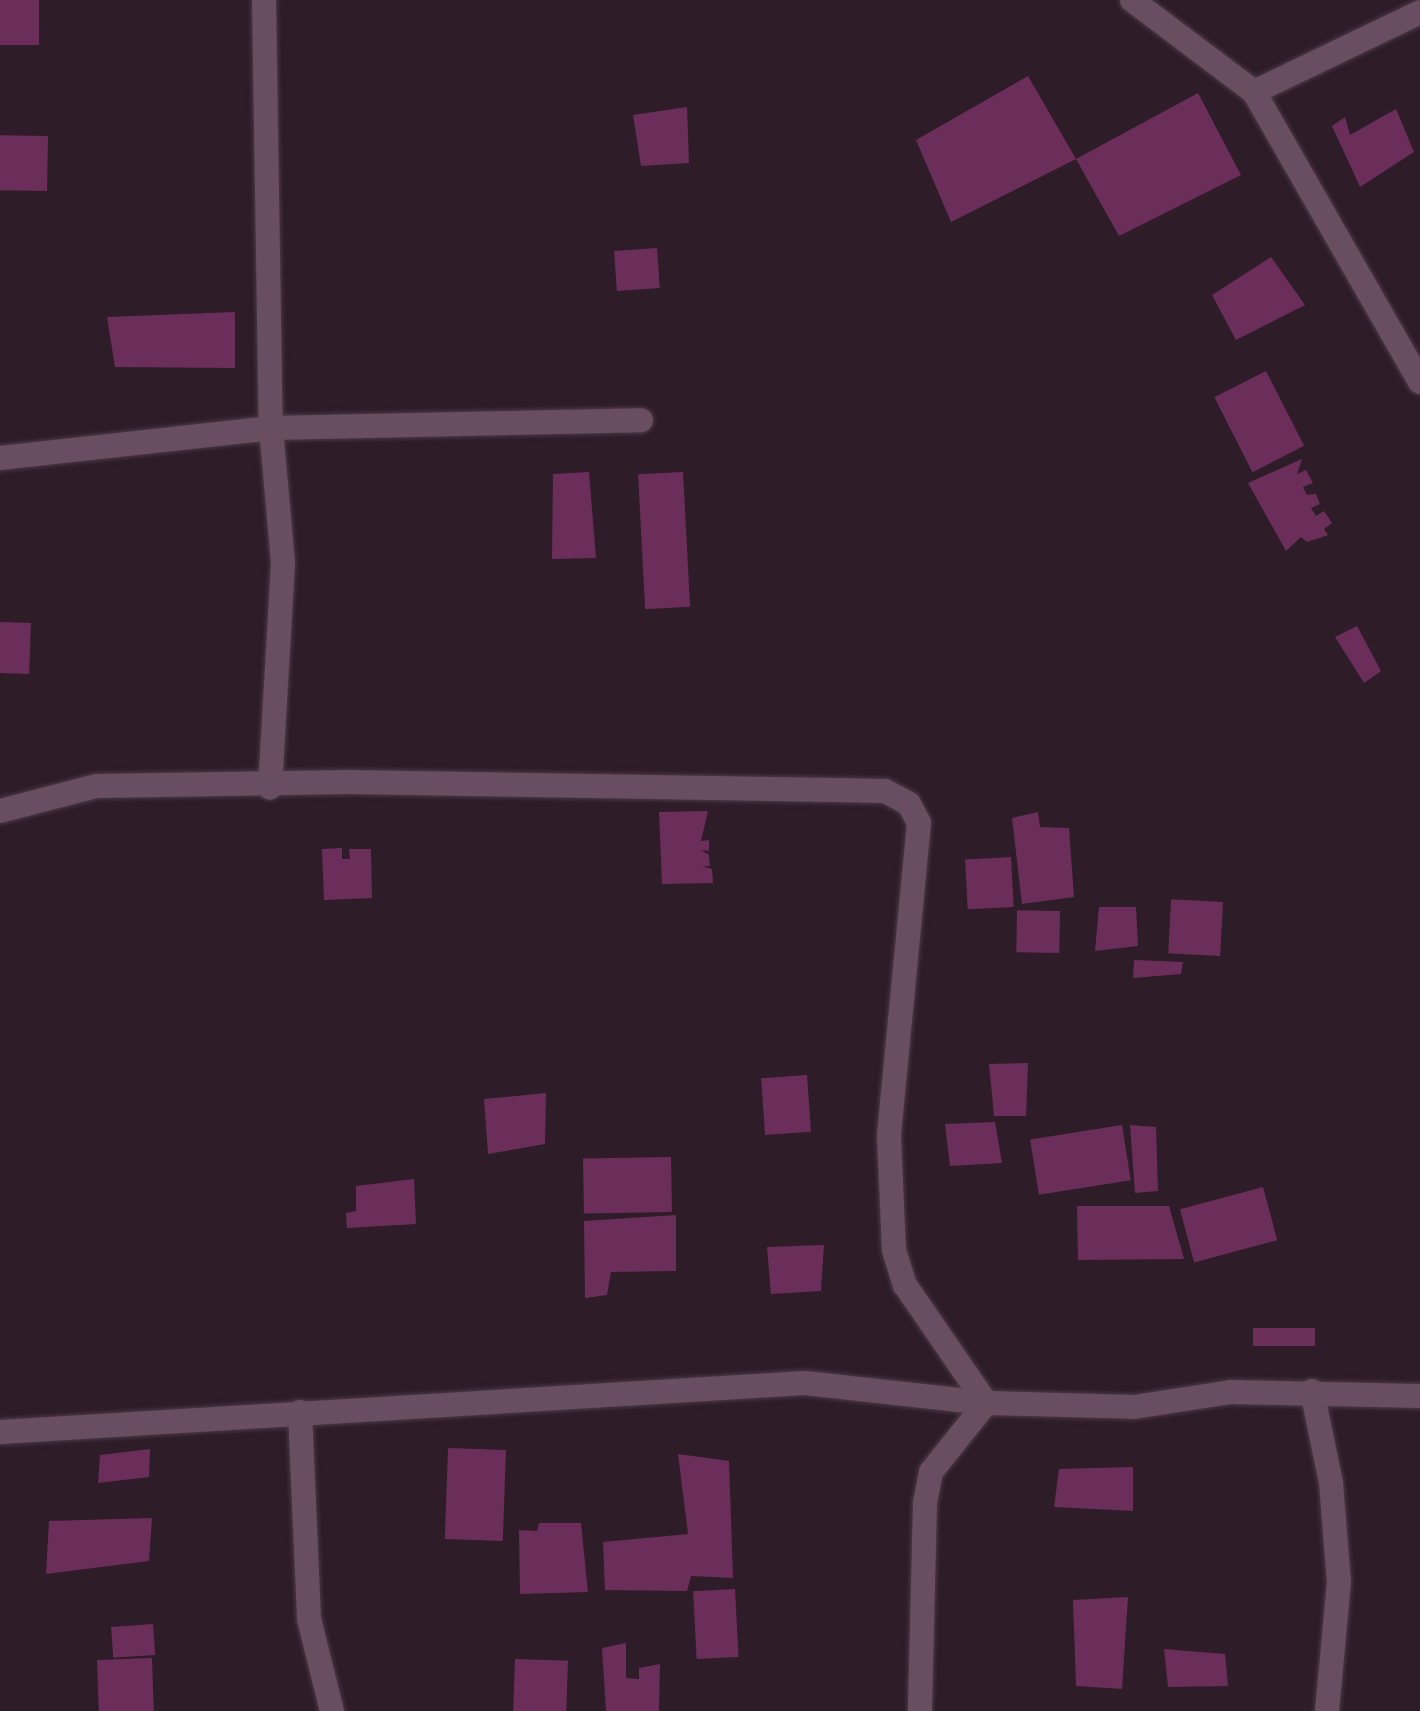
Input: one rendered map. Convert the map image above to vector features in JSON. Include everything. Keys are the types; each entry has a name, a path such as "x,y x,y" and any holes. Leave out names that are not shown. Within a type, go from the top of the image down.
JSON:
{"street":[{"path":"264,0 271,428 283,563 270,788"},
{"path":"1132,0 1254,92 1420,382"},
{"path":"1254,92 1420,12"},
{"path":"0,458 271,428 641,420"},
{"path":"0,811 97,786 270,788 349,782 885,791 909,804 919,823 889,1136 894,1250 905,1285 986,1403"},
{"path":"0,1432 300,1412 393,1411 805,1383 986,1403 1134,1407 1231,1392 1312,1391 1420,1396"},
{"path":"1312,1391 1331,1483 1339,1582 1327,1711"},
{"path":"920,1711 925,1503 931,1472 986,1403"},
{"path":"300,1412 309,1619 332,1711"}],"building":[{"path":"0,0 39,0 39,45 0,45"},
{"path":"1028,76 1076,159 951,222 916,140"},
{"path":"1198,93 1241,175 1119,236 1076,159"},
{"path":"687,107 689,163 641,166 633,115"},
{"path":"1396,109 1414,152 1360,187 1332,126 1345,117 1350,135"},
{"path":"0,135 48,136 47,191 0,190"},
{"path":"657,248 660,288 617,291 614,251"},
{"path":"1271,257 1305,305 1236,340 1212,295"},
{"path":"235,312 235,368 115,367 107,317"},
{"path":"1266,371 1304,446 1252,472 1214,397"},
{"path":"1302,459 1297,474 1306,470 1313,483 1303,487 1307,495 1316,494 1320,504 1311,508 1316,516 1324,511 1332,523 1324,529 1328,535 1307,542 1301,537 1286,551 1248,483"},
{"path":"589,472 596,558 552,559 553,474"},
{"path":"683,472 690,607 645,609 638,474"},
{"path":"0,622 31,623 29,674 0,673"},
{"path":"1357,626 1381,671 1364,683 1335,637"},
{"path":"708,811 701,841 709,840 709,851 701,850 709,855 710,866 702,866 712,869 713,883 662,884 659,812"},
{"path":"1038,812 1040,827 1069,828 1074,897 1022,904 1012,818"},
{"path":"342,848 342,859 350,859 349,849 371,849 372,898 324,900 322,849"},
{"path":"1011,857 1014,907 968,909 965,859"},
{"path":"1171,899 1223,902 1220,956 1168,953"},
{"path":"1099,907 1136,907 1138,946 1095,951"},
{"path":"1017,910 1060,911 1059,953 1016,952"},
{"path":"1134,960 1183,962 1181,974 1133,978"},
{"path":"1028,1063 1026,1116 994,1116 989,1064"},
{"path":"807,1075 811,1132 765,1135 761,1078"},
{"path":"546,1093 545,1144 488,1154 484,1099"},
{"path":"995,1122 1002,1163 950,1166 945,1124"},
{"path":"1122,1125 1131,1180 1039,1195 1030,1140"},
{"path":"1130,1125 1156,1127 1158,1191 1135,1193"},
{"path":"671,1157 672,1212 584,1214 583,1159"},
{"path":"414,1179 416,1224 347,1228 346,1213 356,1211 356,1186"},
{"path":"1263,1187 1277,1240 1194,1262 1180,1209"},
{"path":"1077,1206 1169,1206 1184,1259 1078,1260"},
{"path":"676,1215 676,1271 611,1272 607,1295 585,1298 584,1221"},
{"path":"824,1245 821,1291 771,1294 767,1247"},
{"path":"1253,1328 1315,1328 1315,1346 1253,1346"},
{"path":"448,1448 506,1450 503,1541 445,1539"},
{"path":"150,1449 149,1477 98,1483 100,1455"},
{"path":"678,1454 729,1461 733,1578 691,1576 687,1591 605,1590 603,1542 688,1534"},
{"path":"1133,1467 1133,1511 1054,1507 1059,1469"},
{"path":"152,1518 149,1561 46,1574 49,1521"},
{"path":"539,1523 581,1523 588,1592 520,1594 519,1530 537,1531"},
{"path":"735,1589 739,1657 697,1659 693,1591"},
{"path":"1128,1597 1122,1689 1076,1686 1073,1600"},
{"path":"153,1624 155,1655 113,1658 111,1627"},
{"path":"626,1643 626,1678 639,1679 639,1668 660,1664 659,1711 606,1711 602,1648"},
{"path":"1164,1649 1225,1654 1228,1686 1168,1687"},
{"path":"152,1658 154,1711 99,1711 97,1660"},
{"path":"515,1659 568,1661 566,1711 513,1711"}]}
